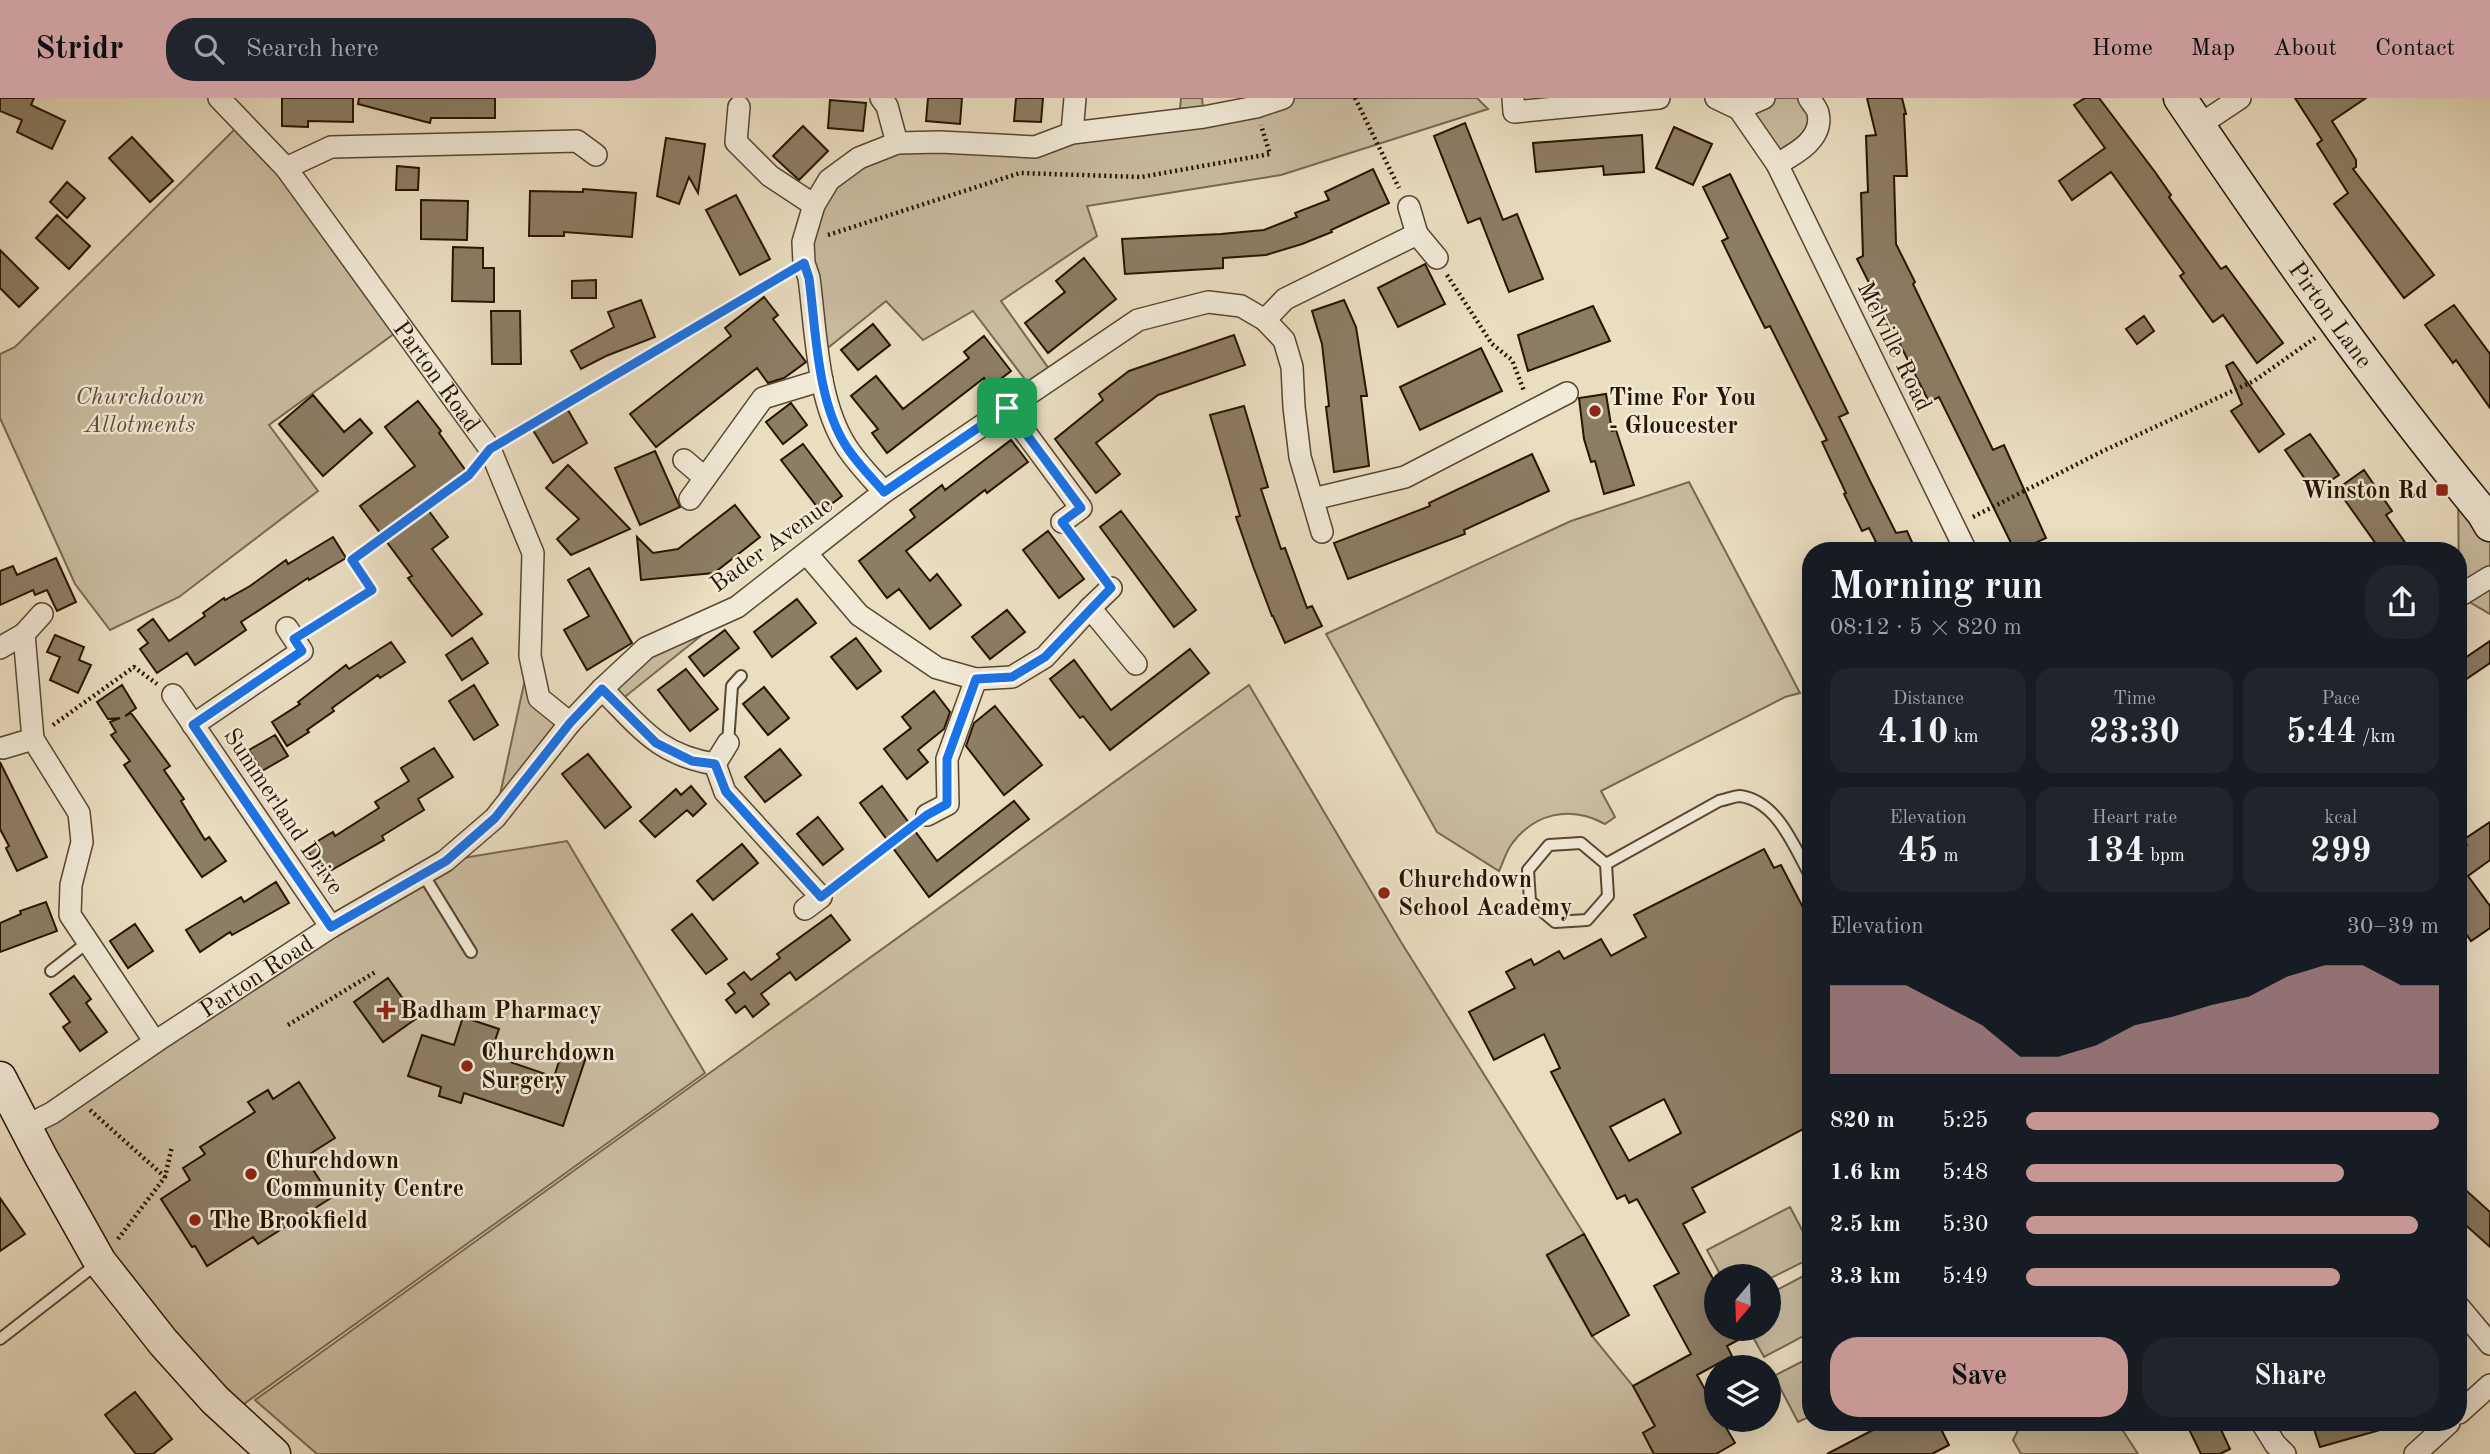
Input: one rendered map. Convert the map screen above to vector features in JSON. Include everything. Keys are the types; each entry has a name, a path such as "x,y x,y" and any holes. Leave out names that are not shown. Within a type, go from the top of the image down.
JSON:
{"street":[{"name":"Parton Road","path":"26,1126 52,1113 331,927 446,861 495,818 570,723 539,698 530,656 533,553 490,449 286,168 219,98"},
{"path":"881,98 887,106 897,143"},
{"path":"1072,134 1075,98"},
{"path":"884,492 846,447 834,423 822,380 809,278 803,253 814,205 829,180 859,158 897,143 940,142 1035,147 1072,134 1204,117 1256,107 1283,98"},
{"path":"1513,98 1514,112 1659,98"},
{"path":"1716,98 1739,108 1764,98"},
{"path":"1777,164 1798,153 1815,136 1818,114 1809,98"},
{"name":"Pirton Lane","path":"2180,98 2267,228 2490,525"},
{"path":"2199,126 2240,98"},
{"path":"739,107 736,142 770,176 814,205"},
{"name":"Melville Road","path":"1739,108 1777,164 1962,542"},
{"path":"286,168 331,147 577,141 596,155"},
{"path":"1409,207 1416,234 1437,258"},
{"path":"1265,320 1285,299 1416,234"},
{"name":"Bader Avenue","path":"570,723 646,648 737,607 884,492 1138,320 1208,302 1241,306 1265,320 1284,340 1292,367 1300,457 1322,533"},
{"path":"690,499 763,398 822,380"},
{"path":"1312,499 1405,477 1567,393"},
{"path":"1007,408 1081,508 1062,522"},
{"path":"684,460 705,478"},
{"path":"807,554 859,615 937,668 976,679 1012,677 1045,657 1111,588"},
{"path":"2467,591 2490,577"},
{"path":"1090,608 1136,664"},
{"path":"0,648 24,634 42,614"},
{"path":"24,634 33,739 79,813 82,842 71,885 70,915 155,1042"},
{"name":"Summerland Drive","path":"193,725 302,651 290,634"},
{"path":"927,815 957,802 947,759 976,679"},
{"path":"602,689 656,743 692,761 715,764"},
{"name":"Summerland Drive","path":"173,695 331,927"},
{"path":"3,748 33,739"},
{"path":"715,764 728,743"},
{"path":"715,764 726,792 813,903"},
{"path":"3,1093 26,1126 100,1262 163,1342 206,1390 274,1454"},
{"path":"2467,1317 2490,1344"},
{"path":"2467,1406 2490,1385"},
{"path":"2267,1431 2285,1454"},
{"path":"2415,1454 2440,1431"}],"lane":[{"path":"728,743 732,686 741,676"},
{"path":"1606,864 1718,801 1739,796 1760,803 1777,817 1802,861"},
{"path":"1581,843 1606,864 1608,896 1587,920 1555,922 1530,901 1528,870 1549,845 1581,843"},
{"path":"422,874 471,952"},
{"path":"51,971 88,942"},
{"path":"0,1339 100,1262"}],"path":[{"path":"1355,98 1409,207"},
{"path":"290,634 372,590 352,560 469,475 490,449 803,253 1020,173 1141,177 1270,154 1256,107"},
{"path":"1437,258 1492,344 1512,360 1532,412"},
{"path":"1954,527 2103,451 2254,381 2336,323"},
{"path":"1062,522 1111,588"},
{"path":"33,739 134,667 173,695"},
{"path":"813,903 927,815"},
{"path":"288,1026 377,971"},
{"path":"75,1097 164,1177"},
{"path":"100,1262 164,1177 172,1146"}],"green space":[{"path":"1181,98 1202,98 1204,117 1283,98 1477,98 1488,109 1281,175 1087,206 1097,236 1001,301 1054,376 1033,390 973,311 923,340 886,301 819,355 809,279 814,205 829,180 897,143 1035,147 1179,120"},
{"path":"1764,98 1809,98 1815,136 1777,164 1739,109"},
{"name":"Churchdown Allotments","path":"242,122 402,328 269,425 318,491 179,597 110,630 75,584 0,418 0,354 15,347"},
{"path":"1689,482 1800,693 1785,697 1601,791 1615,817 1605,824 1592,818 1566,814 1542,819 1530,826 1511,845 1499,871 1437,832 1326,634 1571,521"},
{"path":"2458,482 2490,525 2490,614 2467,601 2467,542 2459,542"},
{"path":"737,607 616,704 602,689 646,648"},
{"path":"530,656 539,698 570,723 495,818"},
{"name":"Churchdown School Academy","path":"1249,685 1401,942 1584,1234 1547,1256 1592,1336 1633,1386 1655,1426 1643,1433 1654,1454 317,1454 255,1400"},
{"path":"567,841 705,1073 230,1414 163,1342 26,1126 445,861"},
{"path":"1790,1207 1802,1230 1802,1262 1782,1272 1782,1264 1715,1264 1707,1250"},
{"path":"1802,1277 1802,1337 1763,1355 1755,1341 1782,1340 1782,1287"},
{"path":"1802,1362 1802,1420 1798,1422 1781,1389 1781,1372"},
{"path":"2018,1431 2123,1431 2138,1454 2021,1454 2013,1440"}],"building":[{"path":"0,98 34,98 31,105 65,121 52,149 17,132 22,120 0,111"},
{"path":"282,98 353,98 353,122 308,121 308,127 282,126"},
{"path":"359,98 495,98 495,118 431,118 430,123 358,104"},
{"path":"928,98 962,98 960,124 926,121"},
{"path":"1016,98 1043,98 1041,122 1014,121"},
{"path":"1867,98 1902,98 1906,114 1907,176 1894,176 1896,244 1993,450 2004,445 2046,538 2037,542 2011,542 1939,397 1929,402 1857,259 1863,256 1861,193 1868,192 1866,136 1876,135"},
{"path":"2085,98 2099,98 2155,172 2171,195 2169,197 2221,269 2226,266 2283,343 2257,363 2223,315 2213,322 2180,276 2184,273 2111,172 2072,200 2059,181 2105,148 2074,105"},
{"path":"2295,98 2366,98 2332,121 2356,160 2356,167 2353,169 2434,275 2404,298 2334,204 2348,193 2317,144 2322,140"},
{"path":"830,100 866,103 863,131 828,128"},
{"path":"1465,123 1503,220 1517,214 1543,279 1509,292 1480,218 1468,223 1434,136"},
{"path":"803,126 828,151 799,180 773,156"},
{"path":"1674,127 1712,144 1693,185 1656,168"},
{"path":"1642,135 1644,172 1604,175 1603,166 1536,172 1533,143"},
{"path":"132,137 173,181 150,202 109,158"},
{"path":"666,138 705,144 698,193 689,177 679,204 657,196"},
{"path":"397,166 419,168 418,190 396,190"},
{"path":"1373,169 1389,203 1331,230 1332,232 1266,255 1223,258 1223,268 1125,274 1122,239 1264,230 1297,217 1295,213 1329,200 1325,192"},
{"path":"1730,174 1848,413 1839,417 1870,481 1896,533 1907,531 1912,542 1876,542 1869,528 1862,531 1822,442 1827,440 1770,326 1765,328 1740,278 1722,241 1728,238 1703,187"},
{"path":"67,182 85,198 67,218 50,202"},
{"path":"583,189 636,193 632,237 564,232 564,236 529,236 530,191 583,192"},
{"path":"736,195 770,259 740,275 706,210"},
{"path":"421,200 468,201 467,240 421,239"},
{"path":"57,215 90,246 69,269 36,238"},
{"path":"453,247 483,248 483,268 494,268 494,302 452,301"},
{"path":"0,250 38,288 19,307 0,288"},
{"path":"1084,258 1116,299 1048,353 1025,323 1065,292 1056,281"},
{"path":"1425,264 1445,304 1398,327 1378,288"},
{"path":"596,280 596,298 572,298 572,281"},
{"path":"764,297 778,315 773,319 806,362 784,378 768,383 757,368 656,447 630,414 731,336 725,328"},
{"path":"641,300 655,337 581,369 571,351 614,327 608,312"},
{"path":"1344,300 1356,327 1367,396 1361,396 1369,466 1334,472 1322,344 1312,311"},
{"path":"2454,305 2490,354 2490,408 2456,360 2453,363 2425,325"},
{"path":"1593,306 1610,341 1528,371 1518,335"},
{"path":"491,311 520,311 521,364 492,364"},
{"path":"2144,316 2154,331 2137,344 2126,329"},
{"path":"873,324 890,345 858,370 841,350"},
{"path":"1234,335 1245,365 1158,395 1096,443 1120,474 1096,493 1055,439 1103,400 1099,394 1129,371"},
{"path":"984,336 1011,371 990,387 984,378 887,453 872,433 878,429 851,396 876,376 903,409 969,358 964,352"},
{"path":"1481,348 1502,391 1420,430 1400,387"},
{"path":"2233,362 2284,434 2259,452 2231,411 2242,404 2226,366"},
{"path":"1606,394 1612,431 1616,430 1634,485 1604,494 1595,461 1591,462 1584,439 1579,398"},
{"path":"313,395 344,432 360,419 372,433 323,476 279,424"},
{"path":"418,401 466,471 423,503 448,537 432,549 482,614 452,636 408,578 412,576 360,506 415,466 385,427"},
{"path":"791,403 807,425 783,444 766,422"},
{"path":"1244,406 1268,487 1261,489 1281,549 1285,548 1307,608 1312,606 1322,626 1285,643 1272,616 1236,517 1240,516 1210,415"},
{"path":"568,410 587,443 553,463 533,430"},
{"path":"2310,434 2339,475 2314,492 2285,450"},
{"path":"1011,440 1028,462 987,493 985,490 906,551 930,581 937,574 961,605 930,629 899,589 887,598 859,561 915,517 910,510 942,485 945,490"},
{"path":"803,444 842,496 821,512 781,460"},
{"path":"655,451 680,507 640,525 615,468"},
{"path":"1532,454 1549,491 1464,530 1465,534 1348,579 1334,543 1430,506 1429,503"},
{"path":"568,465 630,529 571,555 557,539 579,519 546,488"},
{"path":"2364,470 2392,511 2386,515 2405,542 2375,542 2337,489"},
{"path":"735,505 760,537 714,573 641,580 637,537 653,553 678,549"},
{"path":"1121,511 1196,610 1174,627 1100,527"},
{"path":"1048,531 1084,579 1059,598 1023,550"},
{"path":"333,537 346,558 309,580 308,578 241,622 246,630 195,665 187,653 157,673 140,649 148,643 138,630 153,619 169,641 205,616 203,613 224,598 225,600 250,586 286,560 288,564"},
{"path":"56,558 76,602 57,611 47,590 35,595 33,590 0,605 0,571 13,566 17,575"},
{"path":"589,568 632,643 587,670 564,630 589,616 568,580"},
{"path":"797,599 816,623 772,657 754,632"},
{"path":"1007,610 1025,632 990,659 972,637"},
{"path":"725,630 739,648 704,676 689,657"},
{"path":"55,635 84,647 79,660 91,665 78,693 50,680 60,657 47,652"},
{"path":"472,638 488,663 462,680 446,655"},
{"path":"856,638 881,671 857,689 831,657"},
{"path":"2490,641 2490,663 2467,679 2467,657"},
{"path":"391,642 405,662 380,678 378,675 332,708 334,711 307,730 309,732 287,746 272,722 300,704 298,702 346,665 349,669"},
{"path":"1190,649 1209,673 1110,750 1083,716 1080,718 1050,679 1074,660 1111,710"},
{"path":"686,669 718,709 690,731 658,690"},
{"path":"122,685 136,708 125,716 131,713 170,766 164,770 184,799 181,801 205,840 209,837 226,861 202,877 124,765 130,761 111,735 116,732 110,722 120,718 108,719 97,702"},
{"path":"474,685 498,725 474,740 449,701"},
{"path":"764,687 789,718 768,735 743,704"},
{"path":"934,691 950,712 944,729 918,750 928,762 907,779 884,749 911,728 902,717"},
{"path":"995,706 1042,765 1004,795 966,746 974,723"},
{"path":"275,735 288,756 262,771 249,750"},
{"path":"434,748 453,777 418,799 424,810 382,836 384,840 323,875 306,848 333,832 335,836 379,808 375,802 409,781 401,768"},
{"path":"780,749 801,775 765,802 745,777"},
{"path":"588,754 631,807 605,828 562,774"},
{"path":"0,762 47,857 17,871 0,829"},
{"path":"691,786 706,804 693,816 687,810 655,837 640,821 676,789 681,795"},
{"path":"882,786 937,861 1014,801 1029,819 929,897 860,803"},
{"path":"818,817 843,849 823,865 797,834"},
{"path":"2490,822 2490,860 2468,876 2490,906 2490,928 2471,941 2467,935 2467,837"},
{"path":"742,844 758,863 713,900 697,881"},
{"path":"1764,849 1774,868 1781,865 1802,906 1802,1130 1692,1188 1705,1212 1683,1224 1705,1264 1704,1341 1736,1341 1727,1346 1732,1355 1704,1355 1704,1371 1697,1375 1704,1388 1704,1432 1729,1432 1735,1443 1716,1454 1654,1454 1643,1433 1655,1426 1633,1386 1691,1354 1654,1286 1679,1273 1637,1199 1629,1203 1625,1195 1617,1199 1551,1072 1560,1068 1544,1034 1494,1060 1469,1012 1515,988 1506,972 1531,959 1534,965 1559,951 1564,959 1601,939 1611,956 1646,937 1634,915","holes":["1664,1099 1681,1133 1629,1161 1610,1127"]},
{"path":"276,882 289,903 232,935 230,932 200,952 186,930 241,897 244,902"},
{"path":"46,902 57,931 0,952 0,923 21,914 20,911"},
{"path":"692,914 727,959 706,974 672,930"},
{"path":"831,915 850,940 796,980 790,972 761,994 769,1004 753,1017 745,1006 736,1013 726,1000 735,993 728,984 744,972 751,980 780,958 777,954"},
{"path":"135,924 153,951 128,968 110,941"},
{"path":"74,976 91,999 86,1003 107,1032 80,1051 63,1027 70,1022 50,994"},
{"name":"Badham Pharmacy","path":"388,978 417,1018 383,1042 354,1002"},
{"name":"Churchdown Surgery","path":"463,1017 499,1029 490,1055 554,1077 563,1049 586,1057 563,1126 464,1093 461,1103 439,1096 441,1087 408,1076 422,1035 454,1045"},
{"name":"Churchdown Community Centre","path":"299,1082 335,1138 305,1157 331,1198 258,1244 253,1237 207,1266 161,1199 190,1180 183,1168 205,1154 200,1147 255,1112 248,1102 268,1090 273,1099"},
{"path":"2467,1191 2490,1212 2490,1247 2467,1226"},
{"path":"0,1198 25,1234 0,1251"},
{"path":"1584,1234 1629,1315 1592,1336 1547,1255"},
{"path":"135,1392 172,1439 153,1454 136,1454 105,1415"},
{"path":"1871,1431 1942,1431 1949,1445 1932,1454 1827,1454"},
{"path":"2190,1431 2222,1431 2230,1449 2220,1454 2201,1454"},
{"path":"2315,1431 2376,1431 2320,1447"}],"place":[{"name":"Time For You - Gloucester","path":"1595,411"},
{"name":"Winston Rd","path":"2442,490"},
{"name":"Churchdown School Academy","path":"1384,893"},
{"name":"Badham Pharmacy","path":"386,1010"},
{"name":"Churchdown Surgery","path":"467,1066"},
{"name":"Churchdown Community Centre","path":"251,1174"},
{"name":"The Brookfield","path":"195,1220"}],"route":[{"path":"804,263 809,278 822,380 834,423 846,447 884,492 1007,408 1081,508 1062,522 1111,588 1045,657 1012,677 976,679 947,759 947,804 927,815 821,897 726,792 715,764 692,761 656,743 602,689 570,723 495,818 446,861 331,927 193,725 302,651 294,639 372,590 352,560 469,475 490,449 804,263"}]}
